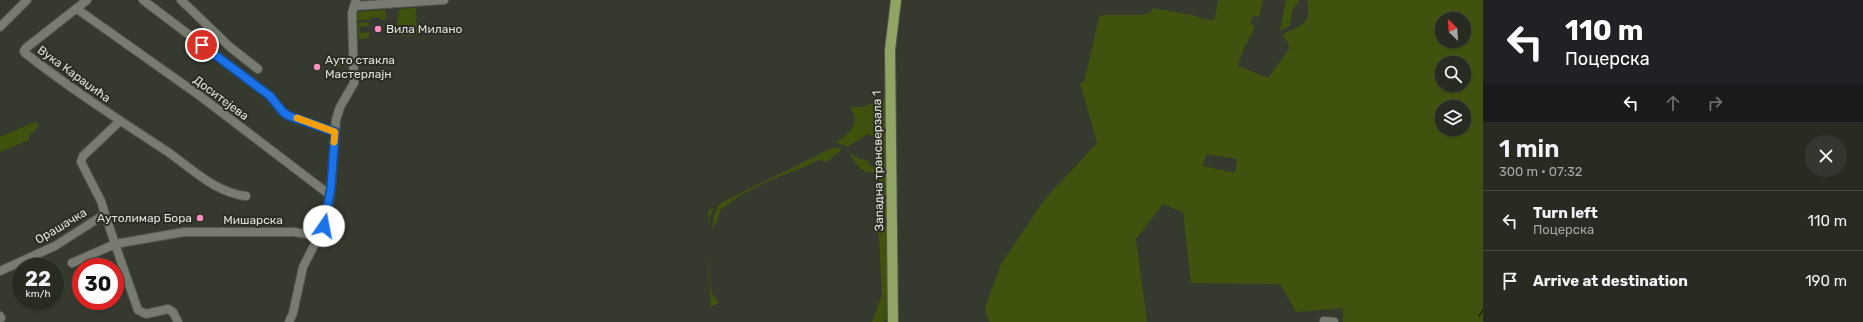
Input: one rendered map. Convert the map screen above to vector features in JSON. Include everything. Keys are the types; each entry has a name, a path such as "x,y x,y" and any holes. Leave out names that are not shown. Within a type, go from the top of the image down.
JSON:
{"main road":[{"name":"Западна трансверзала 1","path":"893,322 890,50 891,30 896,0"}],"street":[{"path":"0,27 28,0"},
{"name":"Вука Караџића","path":"87,0 24,51 82,96 189,167 222,191 235,195 246,196"},
{"path":"143,0 270,96 283,112 289,116 335,132"},
{"path":"181,0 230,47 258,69"},
{"path":"289,322 293,313 303,267 324,226 330,195 335,132 340,107 354,83 352,13 355,3 444,0"},
{"name":"Доситејева","path":"77,9 200,96 330,195"},
{"path":"105,214 101,200 81,162 84,156 120,122"},
{"name":"Орашачка","path":"0,271 55,246 105,214 115,244"},
{"name":"Мишарска","path":"83,258 115,244 191,232 294,232 319,236"},
{"path":"115,244 138,310 146,314 168,309 173,312 178,322"},
{"path":"1324,321 1334,322"}],"green space":[{"path":"1218,0 1263,0 1259,17 1253,16 1250,24 1255,26 1243,51 1238,66 1268,78 1289,49 1288,42 1282,35 1300,26 1307,20 1307,0 1483,0 1483,322 1343,322 1343,308 1296,312 1280,284 1191,283 1183,212 1163,204 1136,239 1147,322 989,322 985,308 1001,264 1044,200 1097,143 1080,83 1084,82 1099,17 1103,15 1144,15 1150,13 1153,8 1213,20 1215,18","holes":["1206,154 1237,159 1235,173 1203,166"]},
{"path":"1286,0 1298,0 1299,2 1293,10 1290,26 1280,31"},
{"path":"416,8 417,35 402,36 401,32 398,32 397,23 400,9"},
{"path":"385,10 386,19 380,20 380,17 370,18 370,20 356,20 358,12"},
{"path":"369,22 368,26 359,27 360,33 369,32 369,38 359,39 358,23"},
{"path":"348,58 348,66 336,66 332,64 332,59"},
{"path":"887,97 889,172 874,173 864,171 857,165 849,152 859,159 867,160 871,167 878,166 882,139 868,134 847,147 836,142 850,131 854,124 855,119 851,107 863,107"},
{"path":"35,122 39,126 29,135 29,140 0,152 0,137"},
{"path":"834,147 842,149 827,162 819,160 781,176 739,196 730,202 721,209 718,219 712,229 714,215 719,204"},
{"path":"878,177 887,177 888,217 882,221 877,206 879,196 882,193"},
{"path":"713,208 708,222 708,210"},
{"path":"889,225 890,319 883,322 872,322 882,295 879,236 877,231"},
{"path":"709,239 711,292 719,303 710,307"}],"waterway":[{"path":"1479,316 1483,310"}],"slow traffic":[{"path":"297,118 335,132 334,142"}],"place":[{"name":"Вила Милано","path":"378,29"},
{"name":"Ауто стакла Мастерлајн","path":"317,67"},
{"name":"Аутолимар Бора","path":"200,218"}],"route":[{"path":"202,45 270,96 283,112 289,116 335,132 331,188 324,226"}]}
